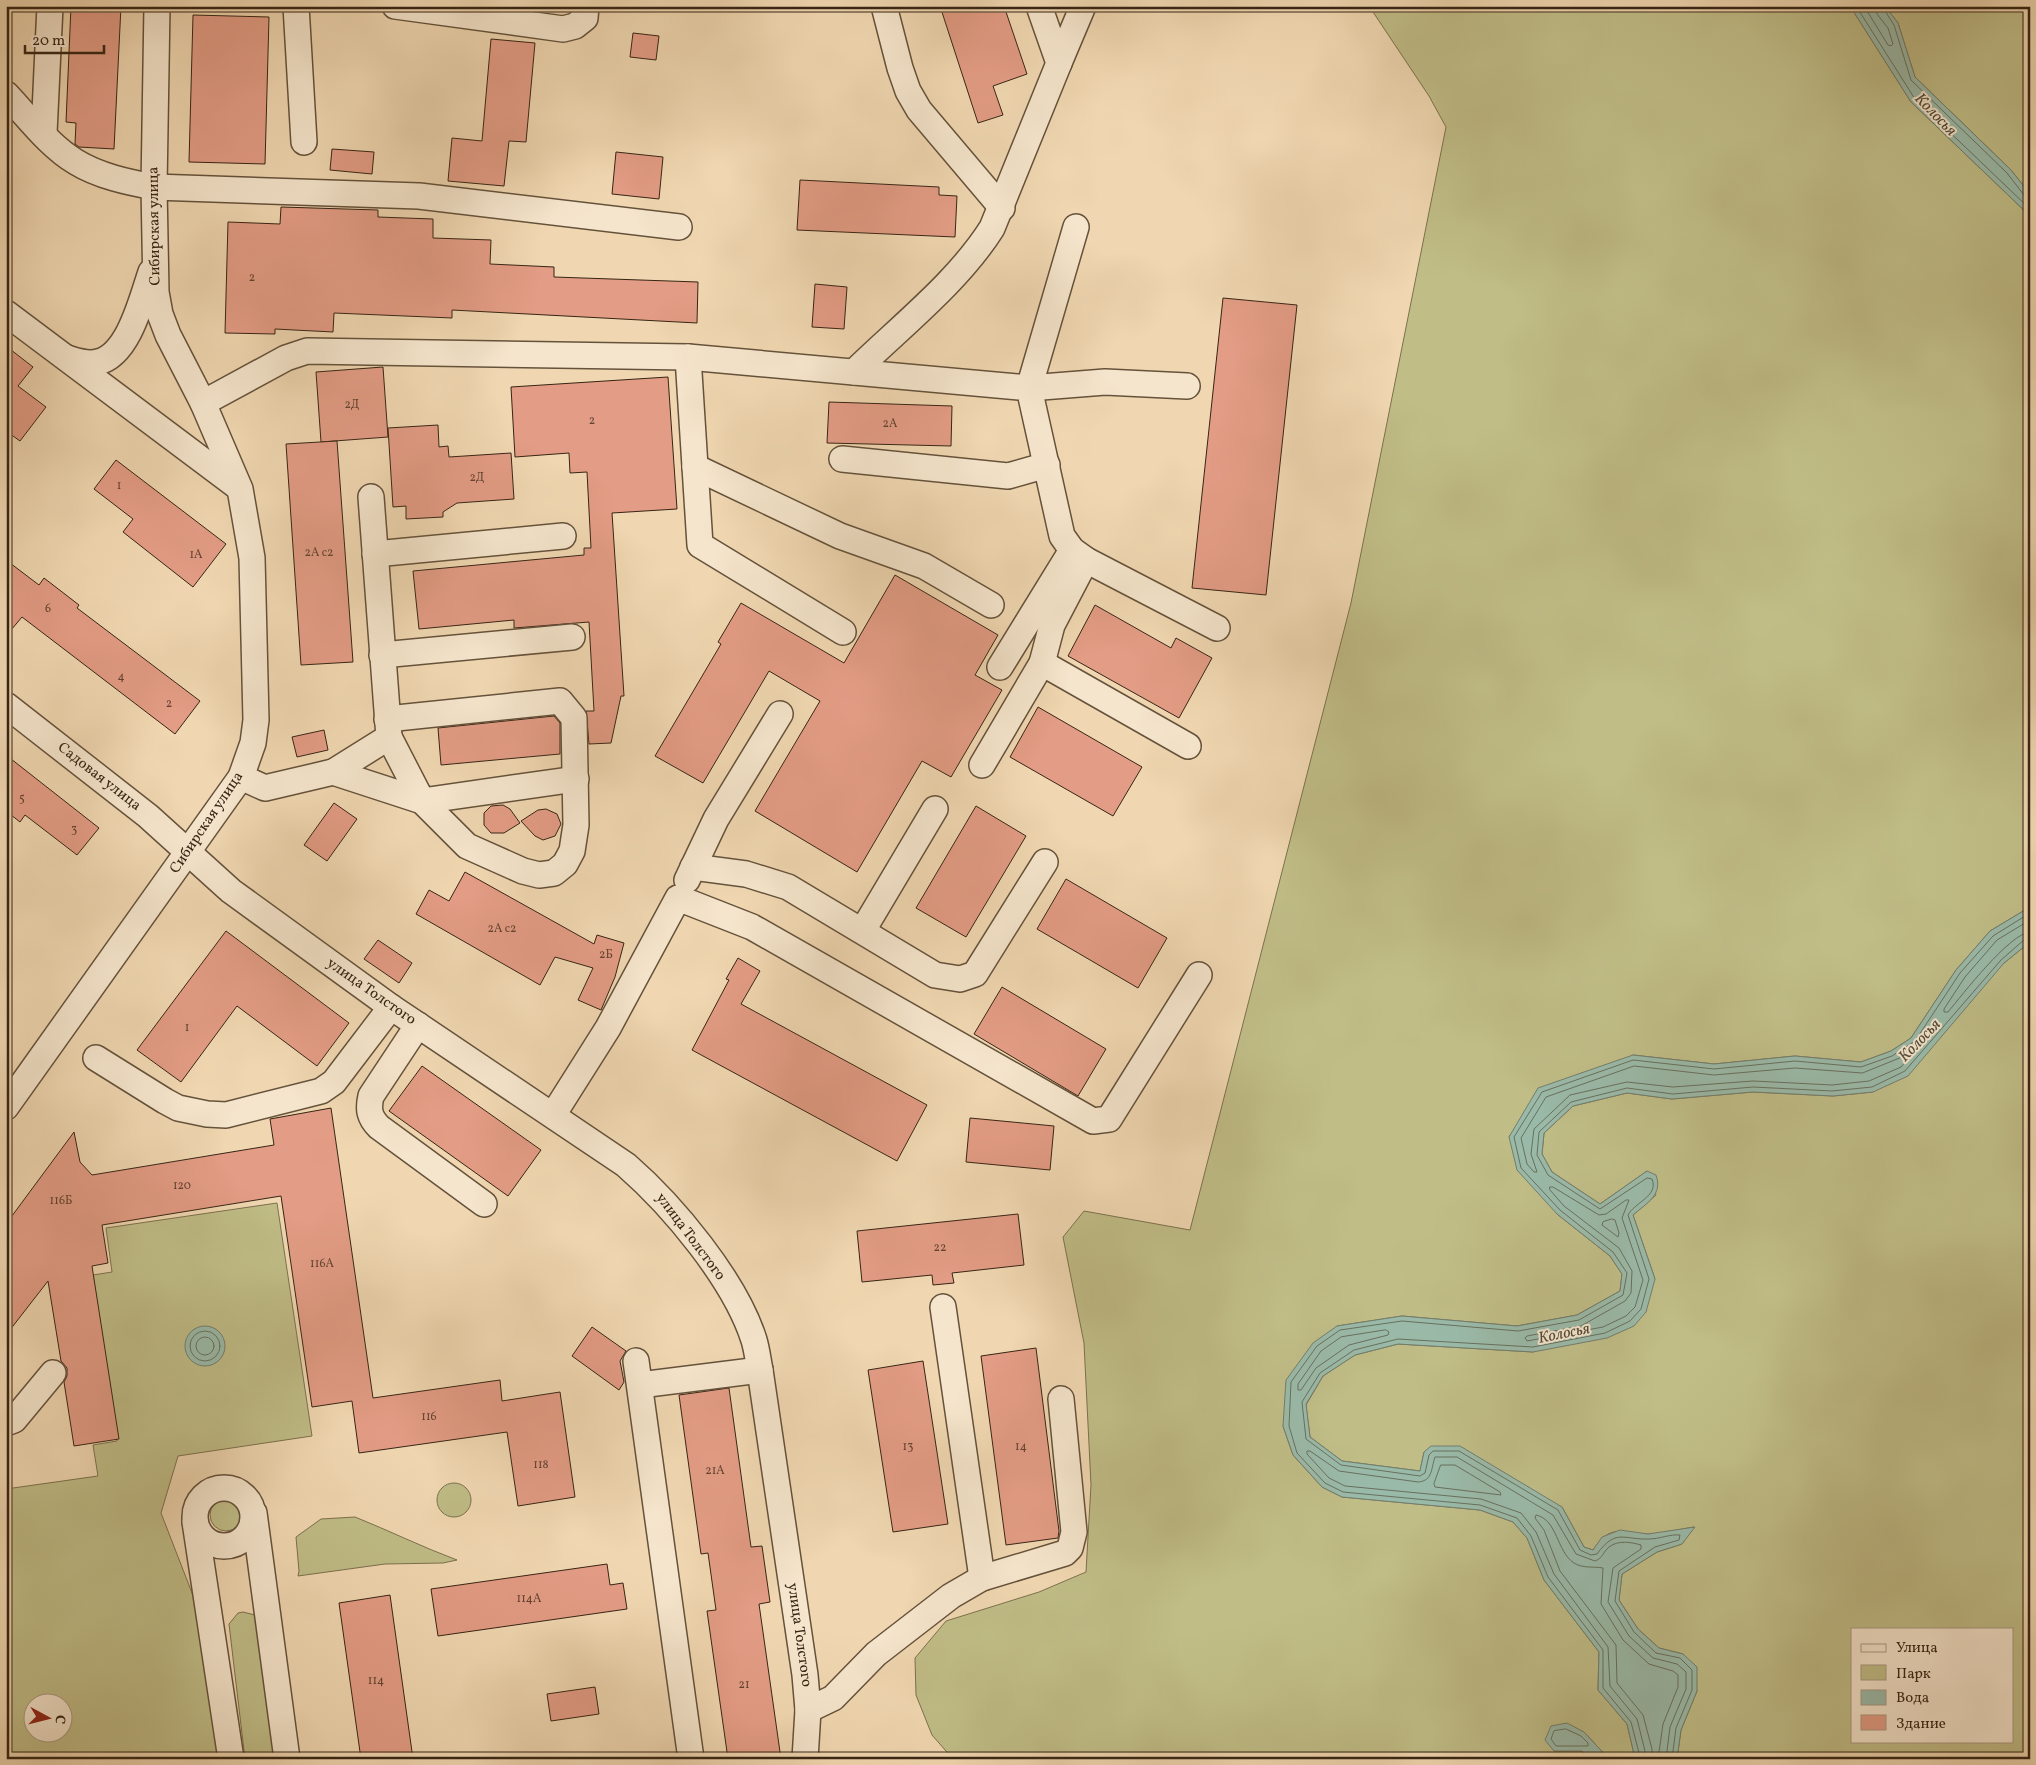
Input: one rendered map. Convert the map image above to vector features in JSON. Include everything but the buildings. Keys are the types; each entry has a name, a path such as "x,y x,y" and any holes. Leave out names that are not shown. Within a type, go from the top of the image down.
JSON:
{"street":[{"path":"44,133 50,6"},
{"name":"Сибирская улица","path":"6,1107 241,777 253,743 256,720 252,558 240,488 202,403 168,336 160,314 156,292 154,187 157,6"},
{"path":"296,6 304,142"},
{"path":"395,6 563,29 575,26 585,18 586,6"},
{"path":"884,6 900,68 908,91 919,110 1002,208"},
{"path":"1039,6 1059,63"},
{"path":"854,372 978,250 1002,208 1083,6"},
{"path":"6,94 65,154 91,170 116,179 154,187 419,196 679,228"},
{"path":"1076,227 1029,388 1062,536 1079,555 1217,628"},
{"path":"66,358 78,362 98,362 117,350 132,326 154,262"},
{"path":"6,313 240,488"},
{"path":"202,403 286,358 307,351 688,357 1029,388 1105,382 1187,386"},
{"path":"688,357 700,545 843,632"},
{"path":"842,459 1008,476 1047,465"},
{"path":"695,467 840,536 924,566 991,605"},
{"path":"241,777 265,788 333,772 388,728 560,700 574,718 576,825 572,851 565,864 554,872 539,875 523,871 467,846 422,801 388,728 371,497"},
{"path":"375,554 563,536"},
{"path":"982,765 1042,663 1052,625 1079,555"},
{"path":"1000,667 1079,555"},
{"path":"382,655 572,637"},
{"path":"1042,663 1188,746"},
{"name":"Садовая улица","path":"6,705 148,816 189,852"},
{"path":"553,1115 608,1028 678,898 716,819 780,714"},
{"path":"333,772 422,801 576,779"},
{"path":"862,930 935,809"},
{"name":"улица Толстого","path":"189,852 231,891 391,1007 626,1165 654,1190 681,1221 723,1280 741,1309 754,1340 760,1370 805,1675 808,1710 805,1759"},
{"path":"693,867 746,874 788,887 935,975 960,980 974,974 1045,862"},
{"path":"678,898 752,927 1093,1121 1109,1119 1199,975"},
{"path":"96,1058 178,1108 207,1114 226,1115 321,1090 334,1082 391,1007"},
{"path":"418,1025 371,1096 369,1108 371,1119 379,1127 484,1204"},
{"path":"943,1307 982,1578"},
{"path":"691,1759 638,1373 760,1370"},
{"path":"6,1423 14,1420 52,1373"},
{"path":"808,1710 833,1698 876,1654 951,1596 982,1578 1065,1553 1070,1548 1074,1532 1061,1399"},
{"path":"231,1759 195,1522 196,1510 200,1500 209,1492 220,1488 231,1488 242,1493 250,1502 254,1513 287,1759"},
{"path":"195,1522 199,1533 207,1541 217,1546 229,1547 240,1542 248,1535 253,1524 254,1513"}],"green space":[{"path":"1369,6 1850,6 1911,102 2030,216 2030,907 1990,931 1956,970 1911,1038 1891,1051 1861,1062 1795,1056 1714,1064 1633,1055 1509,1136 1557,1214 1610,1256 1622,1274 1620,1291 1577,1315 1517,1326 1402,1316 1337,1326 1283,1426 1293,1455 1322,1487 1342,1497 1480,1510 1513,1522 1527,1538 1544,1580 1599,1652 1598,1690 1627,1724 1634,1754 1623,1759 1609,1759 1584,1732 1554,1751 1582,1751 1588,1759 953,1759 932,1735 916,1695 915,1658 946,1621 1039,1592 1086,1572 1091,1485 1084,1343 1063,1237 1084,1211 1190,1230 1351,603 1446,127 1429,96"},
{"path":"1885,6 2030,6 2030,194 2011,170 1915,77 1898,23"},
{"path":"2030,942 2030,1759 1677,1759 1681,1730 1697,1691 1683,1654 1659,1648 1638,1629 1619,1600 1622,1574 1657,1552 1682,1544 1694,1527 1654,1534 1611,1533 1600,1541 1593,1550 1584,1547 1562,1507 1424,1452 1420,1471 1342,1461 1310,1437 1306,1405 1323,1376 1355,1355 1398,1344 1533,1352 1655,1279 1633,1215 1656,1195 1647,1171 1600,1204 1552,1172 1542,1154 1544,1133 1573,1106 1627,1093 1672,1099 1753,1092 1833,1096 1873,1092 2004,963"},
{"path":"277,1203 312,1436 178,1456 161,1513 199,1611 221,1759 6,1759 6,1489 98,1476 93,1445 117,1441 93,1275 112,1272 106,1228"},
{"path":"454,1483 466,1488 471,1500 466,1512 454,1517 442,1512 437,1500 442,1488"},
{"path":"226,1499 232,1500 237,1504 241,1509 241,1521 237,1526 232,1530 226,1531 220,1530 215,1526 211,1521 210,1515 211,1509 215,1504 220,1500"},
{"path":"355,1517 457,1560 443,1563 385,1564 298,1576 296,1537 321,1519"},
{"path":"243,1612 255,1615 281,1759 245,1759 229,1624 238,1613"}],"water":[{"name":"Колосья","path":"1850,6 1885,6 1898,23 1915,77 2011,170 2030,194 2030,216 1911,102"},
{"name":"Колосья","path":"2030,907 2030,942 2004,963 1908,1076 1873,1092 1833,1096 1753,1092 1672,1099 1627,1093 1573,1106 1544,1133 1542,1154 1552,1172 1600,1204 1647,1171 1656,1175 1658,1182 1655,1193 1633,1215 1655,1279 1646,1312 1634,1326 1607,1338 1533,1352 1398,1344 1355,1355 1323,1376 1306,1404 1310,1437 1342,1461 1420,1471 1424,1452 1431,1446 1460,1446 1562,1507 1584,1547 1593,1550 1602,1537 1620,1530 1648,1534 1695,1527 1682,1544 1657,1552 1622,1574 1619,1600 1638,1629 1659,1648 1683,1654 1697,1667 1697,1691 1681,1730 1677,1759 1623,1759 1634,1754 1627,1724 1598,1690 1599,1652 1544,1580 1527,1538 1513,1522 1480,1510 1342,1497 1322,1487 1293,1455 1283,1426 1286,1380 1313,1343 1337,1326 1402,1316 1517,1326 1577,1315 1620,1291 1622,1274 1610,1256 1557,1214 1517,1170 1509,1137 1538,1088 1633,1055 1714,1064 1795,1056 1861,1062 1891,1051 1911,1038 1956,970 1990,931"},
{"path":"209,1326 216,1329 222,1335 225,1346 224,1354 216,1363 209,1366 201,1366 194,1363 186,1354 185,1342 188,1335 197,1327"},
{"path":"1567,1723 1584,1732 1609,1759 1588,1759 1582,1751 1554,1751 1545,1740 1551,1726"}]}
